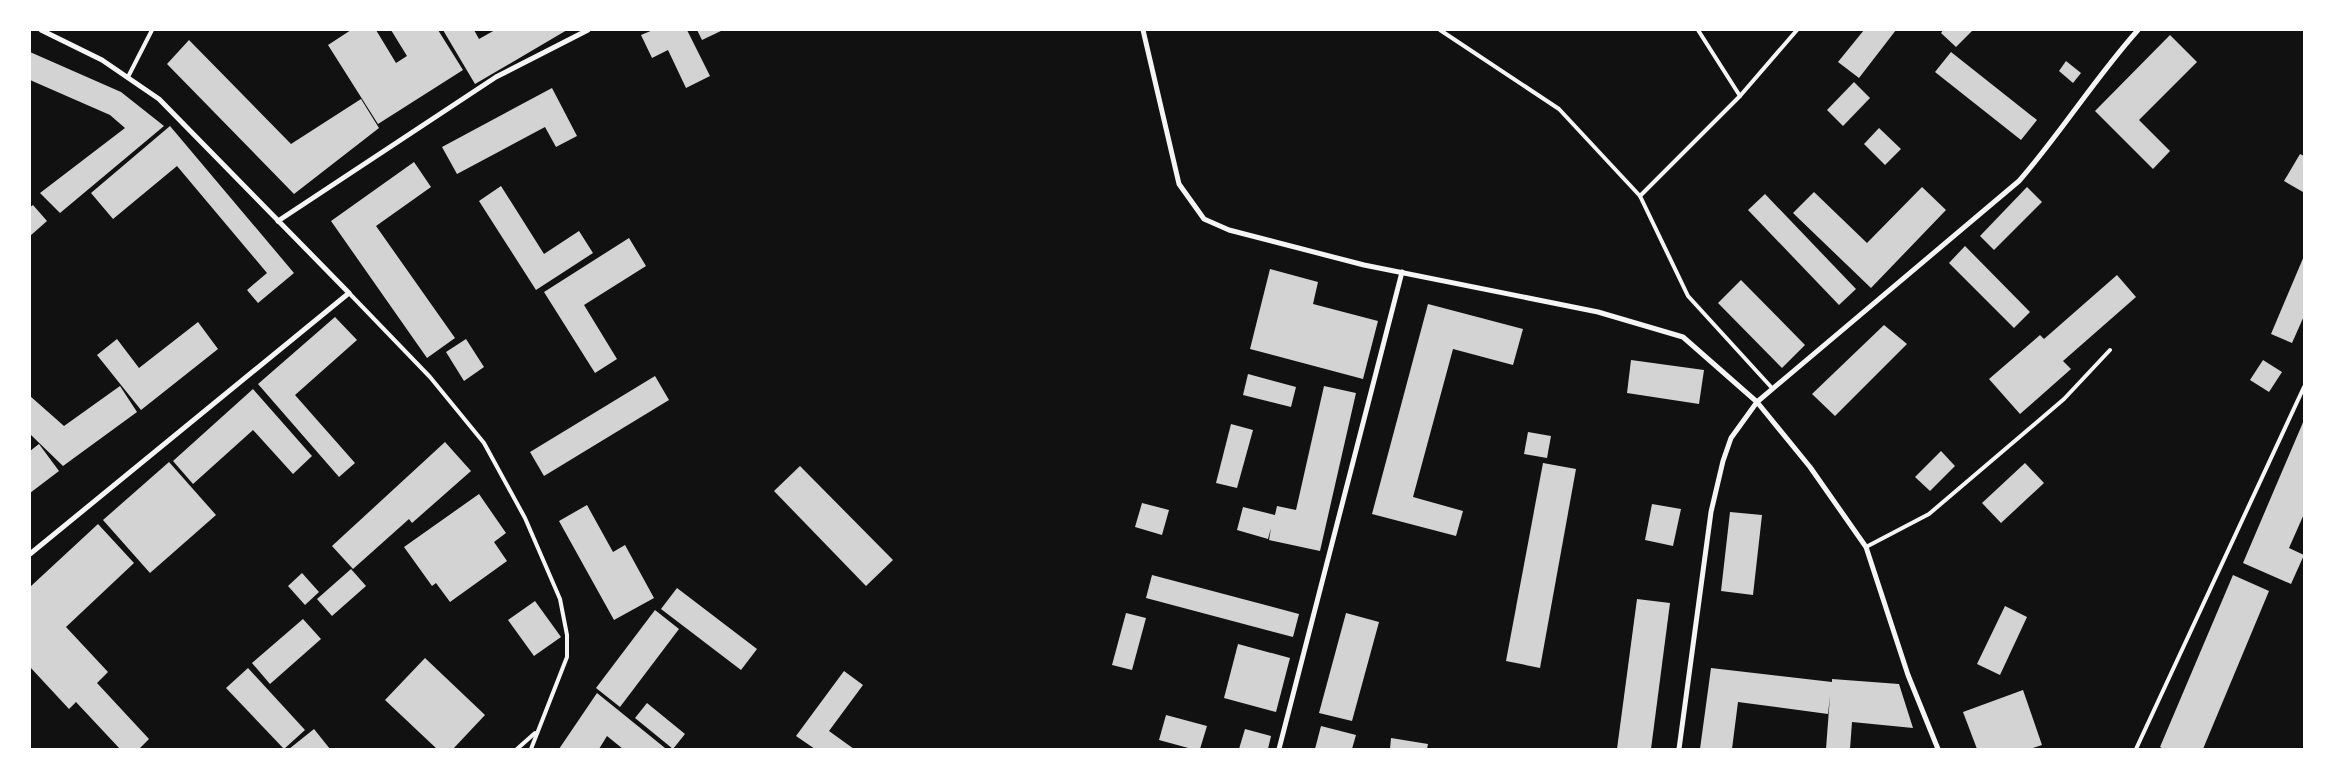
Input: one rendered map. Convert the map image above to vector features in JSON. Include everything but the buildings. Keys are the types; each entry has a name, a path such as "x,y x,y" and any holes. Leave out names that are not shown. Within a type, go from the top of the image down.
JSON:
{"street":[{"path":"30,554 349,292 159,99 102,60 41,30"},
{"path":"278,220 496,78 588,30"},
{"path":"1143,30 1179,184 1204,219 1229,230 1364,265 1598,312 1683,337 1757,402 1810,467 1866,547 1908,675 1938,749"},
{"path":"1679,749 1711,512 1731,438 1757,402 1772,388 2019,182 2046,150 2116,55 2138,30"},
{"path":"1278,749 1402,272"}],"lane":[{"path":"128,77 152,30"},
{"path":"1440,30 1559,109 1640,196 1688,296 1772,388"},
{"path":"1698,30 1740,96"},
{"path":"1640,196 1740,96 1797,30"},
{"path":"349,292 430,377 484,443 529,527 560,599 567,635 567,657 531,749"},
{"path":"1866,547 1929,514 2064,399 2110,350"},
{"path":"2136,749 2304,387"},
{"path":"517,749 537,732"}]}
